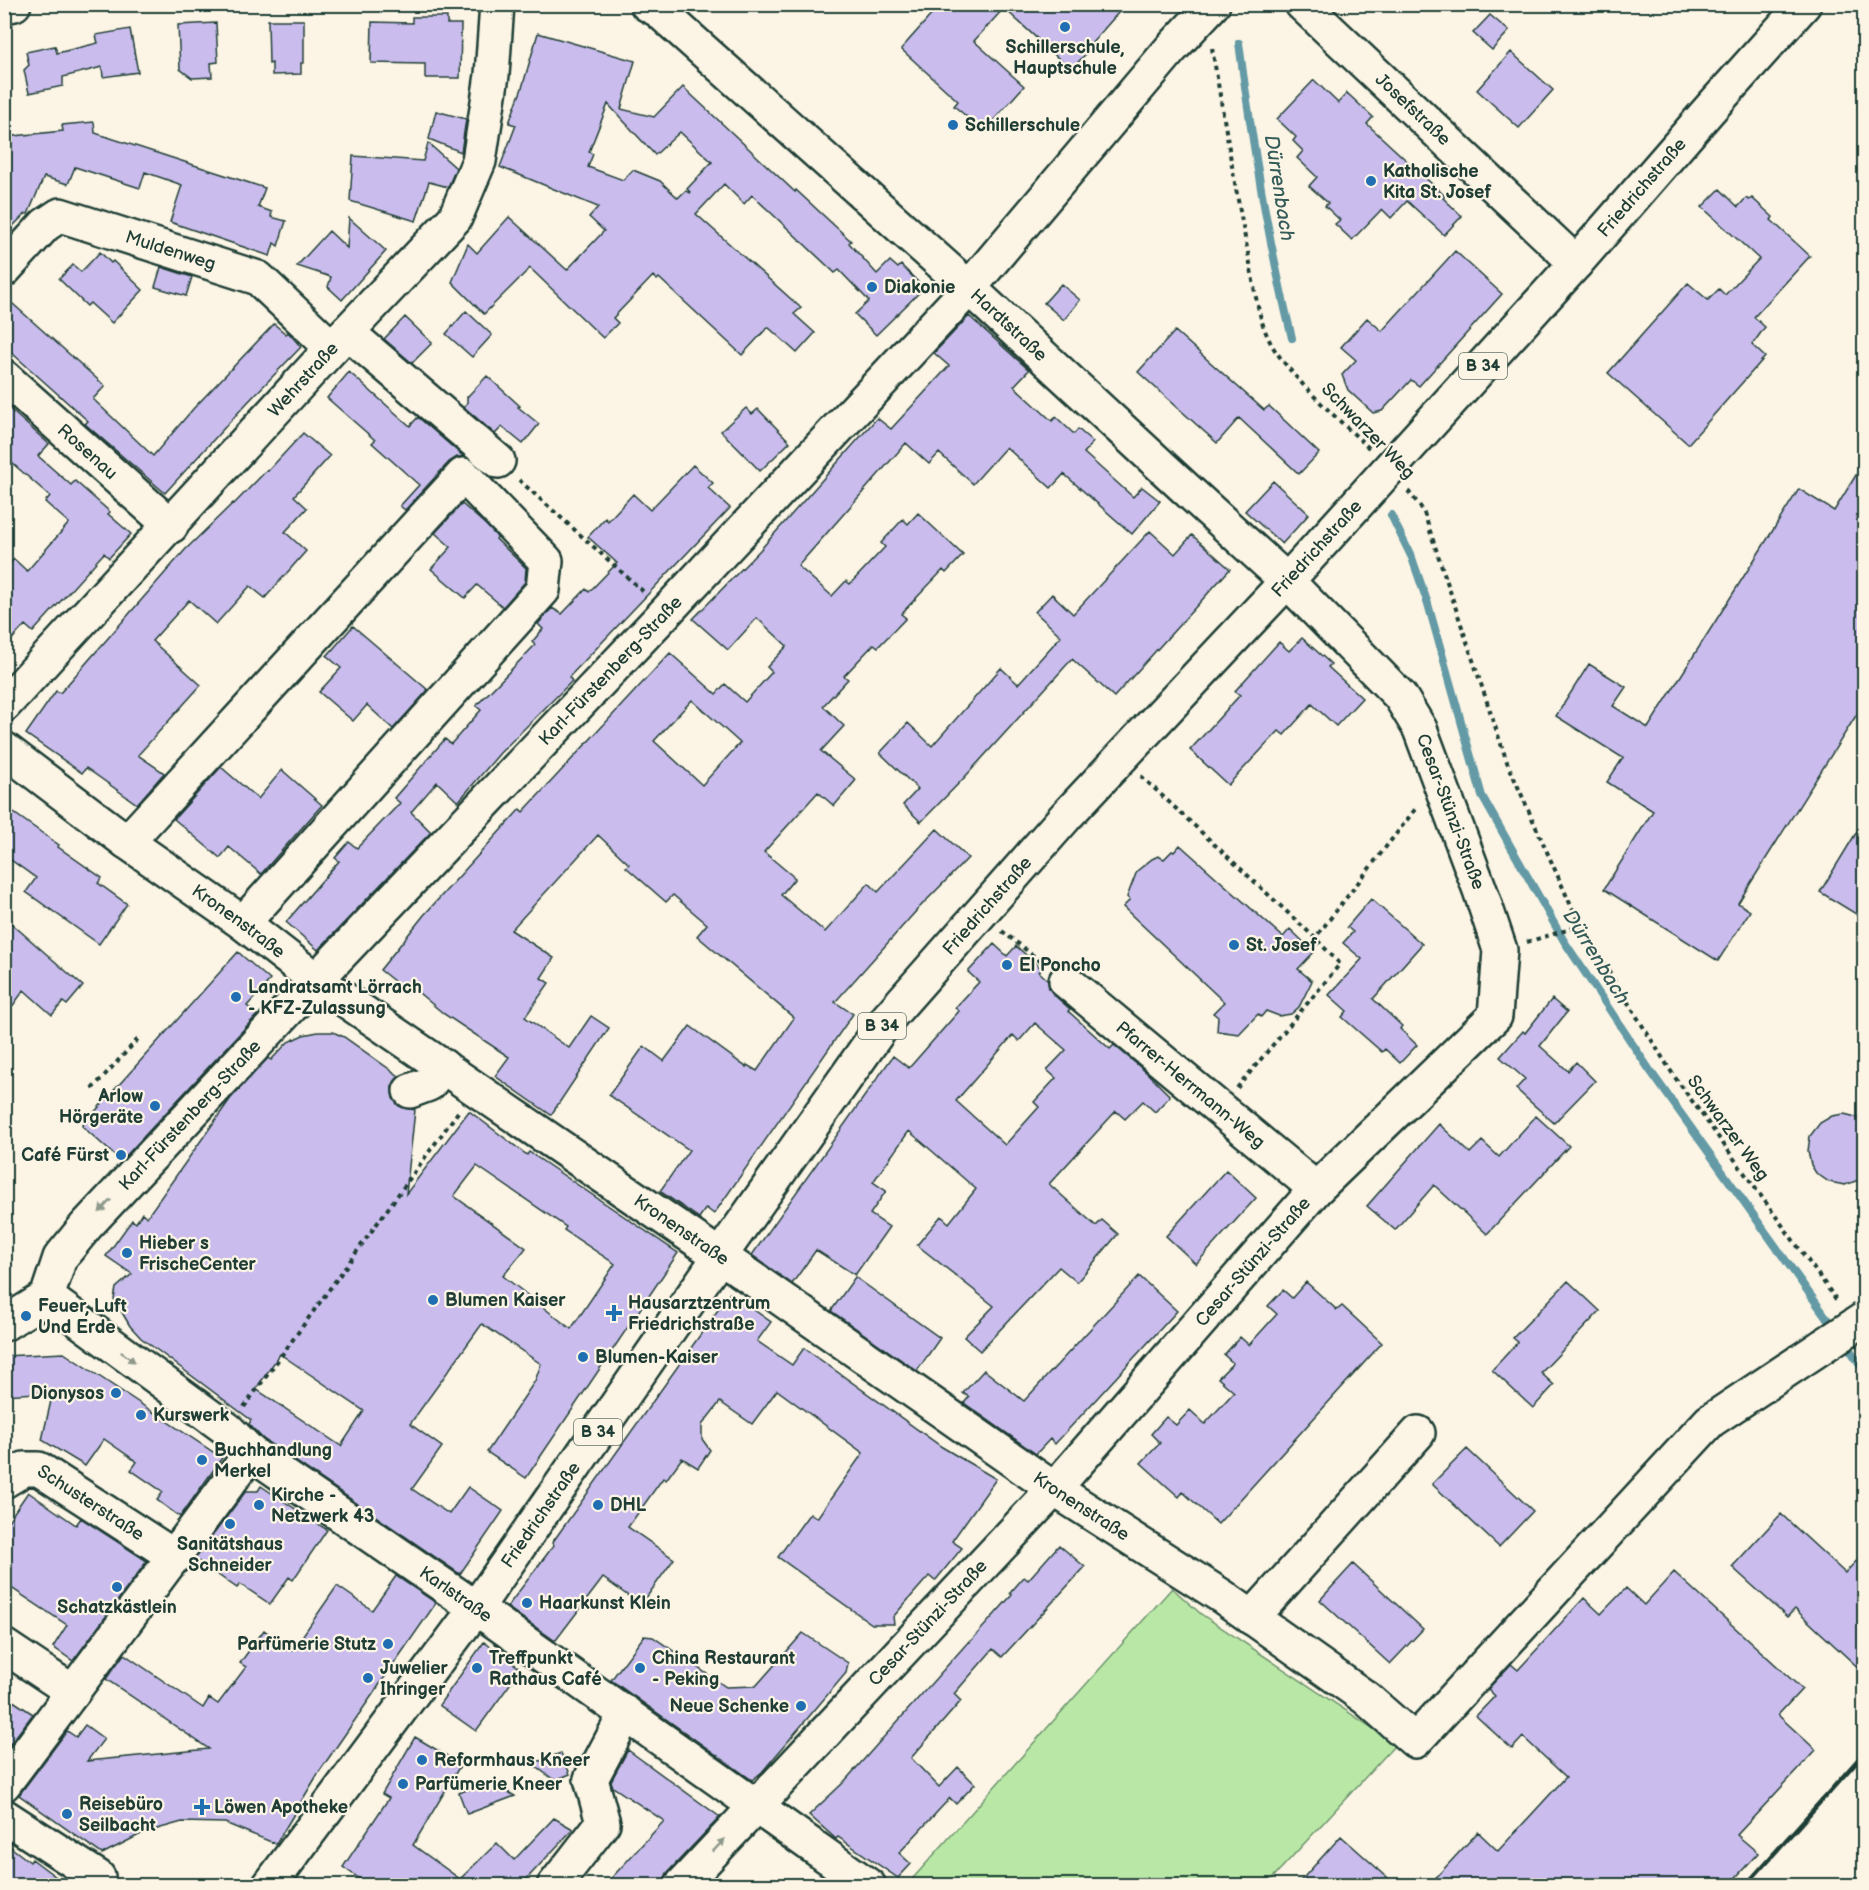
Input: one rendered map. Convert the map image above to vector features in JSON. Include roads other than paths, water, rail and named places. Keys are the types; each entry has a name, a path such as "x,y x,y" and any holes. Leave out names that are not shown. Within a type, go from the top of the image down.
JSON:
{"street":[{"path":"4,6 14,4"},
{"name":"Wehrstraße","path":"4,705 171,526 339,340 455,218 479,161 492,75 497,4"},
{"name":"Hardtstraße","path":"647,4 667,18 969,288 1287,582"},
{"name":"Josefstraße","path":"1302,4 1576,263"},
{"name":"Friedrichstraße","path":"269,1886 476,1608 888,1018 1067,815 1287,582 1576,263 1804,4"},
{"name":"Karl-Fürstenberg-Straße","path":"47,1297 60,1258 86,1226 969,288 1170,50 1209,9"},
{"name":"Muldenweg","path":"4,270 45,225 60,215 258,278 339,340"},
{"path":"339,340 498,461"},
{"name":"Rosenau","path":"4,377 171,526"},
{"path":"127,842 463,475 546,561 543,590 243,923"},
{"name":"Cesar-Stünzi-Straße","path":"681,1886 1054,1489 1316,1190 1495,1016 1500,950 1420,729 1400,696 1287,582"},
{"name":"Kronenstraße","path":"4,749 127,842 243,923 316,980 720,1256 1054,1489 1252,1618 1366,1698 1415,1741 1710,1421 1823,1346 1854,1315"},
{"name":"Pfarrer-Herrmann-Weg","path":"1066,981 1316,1190"},
{"path":"410,1091 429,1084 443,1066"},
{"path":"4,1324 47,1297"},
{"name":"Karlstraße","path":"47,1297 227,1429 251,1454 476,1608 869,1886"},
{"path":"1252,1618 1418,1433"},
{"path":"4,1784 251,1454"},
{"name":"Schusterstraße","path":"4,1481 24,1469 39,1469 175,1557"},
{"path":"4,1646 73,1692"},
{"path":"554,1886 603,1823 591,1779 626,1713"},
{"path":"4,1816 98,1877"}],"waterway":[{"name":"Dürrenbach","path":"1239,43 1261,191 1292,338"},
{"name":"Dürrenbach","path":"1391,515 1412,558 1428,604 1482,796 1564,941 1649,1069 1834,1328"},
{"name":"Dürrenbach","path":"1843,1340 1864,1370"}],"railway":[{"path":"1745,1886 1864,1753"},
{"path":"1856,1886 1864,1879"}],"place":[{"name":"Schillerschule, Hauptschule","path":"1065,27"},
{"name":"Schillerschule","path":"953,125"},
{"name":"Katholische Kita St. Josef","path":"1371,181"},
{"name":"Diakonie","path":"872,287"},
{"name":"St. Josef","path":"1234,945"},
{"name":"El Poncho","path":"1007,965"},
{"name":"Landratsamt Lörrach - KFZ-Zulassung","path":"236,997"},
{"name":"Arlow Hörgeräte","path":"155,1106"},
{"name":"Café Fürst","path":"121,1155"},
{"name":"Hieber s FrischeCenter","path":"127,1253"},
{"name":"Blumen Kaiser","path":"433,1300"},
{"name":"Hausarztzentrum Friedrichstraße","path":"614,1313"},
{"name":"Feuer, Luft Und Erde","path":"26,1316"},
{"name":"Blumen-Kaiser","path":"583,1357"},
{"name":"Dionysos","path":"116,1393"},
{"name":"Kurswerk","path":"141,1415"},
{"name":"Buchhandlung Merkel","path":"202,1460"},
{"name":"Kirche - Netzwerk 43","path":"259,1505"},
{"name":"DHL","path":"598,1505"},
{"name":"Sanitätshaus Schneider","path":"230,1524"},
{"name":"Schatzkästlein","path":"117,1587"},
{"name":"Haarkunst Klein","path":"527,1603"},
{"name":"Parfümerie Stutz","path":"388,1644"},
{"name":"Treffpunkt Rathaus Café","path":"477,1668"},
{"name":"China Restaurant - Peking","path":"640,1668"},
{"name":"Juwelier Ihringer","path":"368,1678"},
{"name":"Neue Schenke","path":"801,1706"},
{"name":"Reformhaus Kneer","path":"422,1760"},
{"name":"Parfümerie Kneer","path":"403,1784"},
{"name":"Löwen Apotheke","path":"202,1807"},
{"name":"Reisebüro Seilbacht","path":"67,1814"}]}
